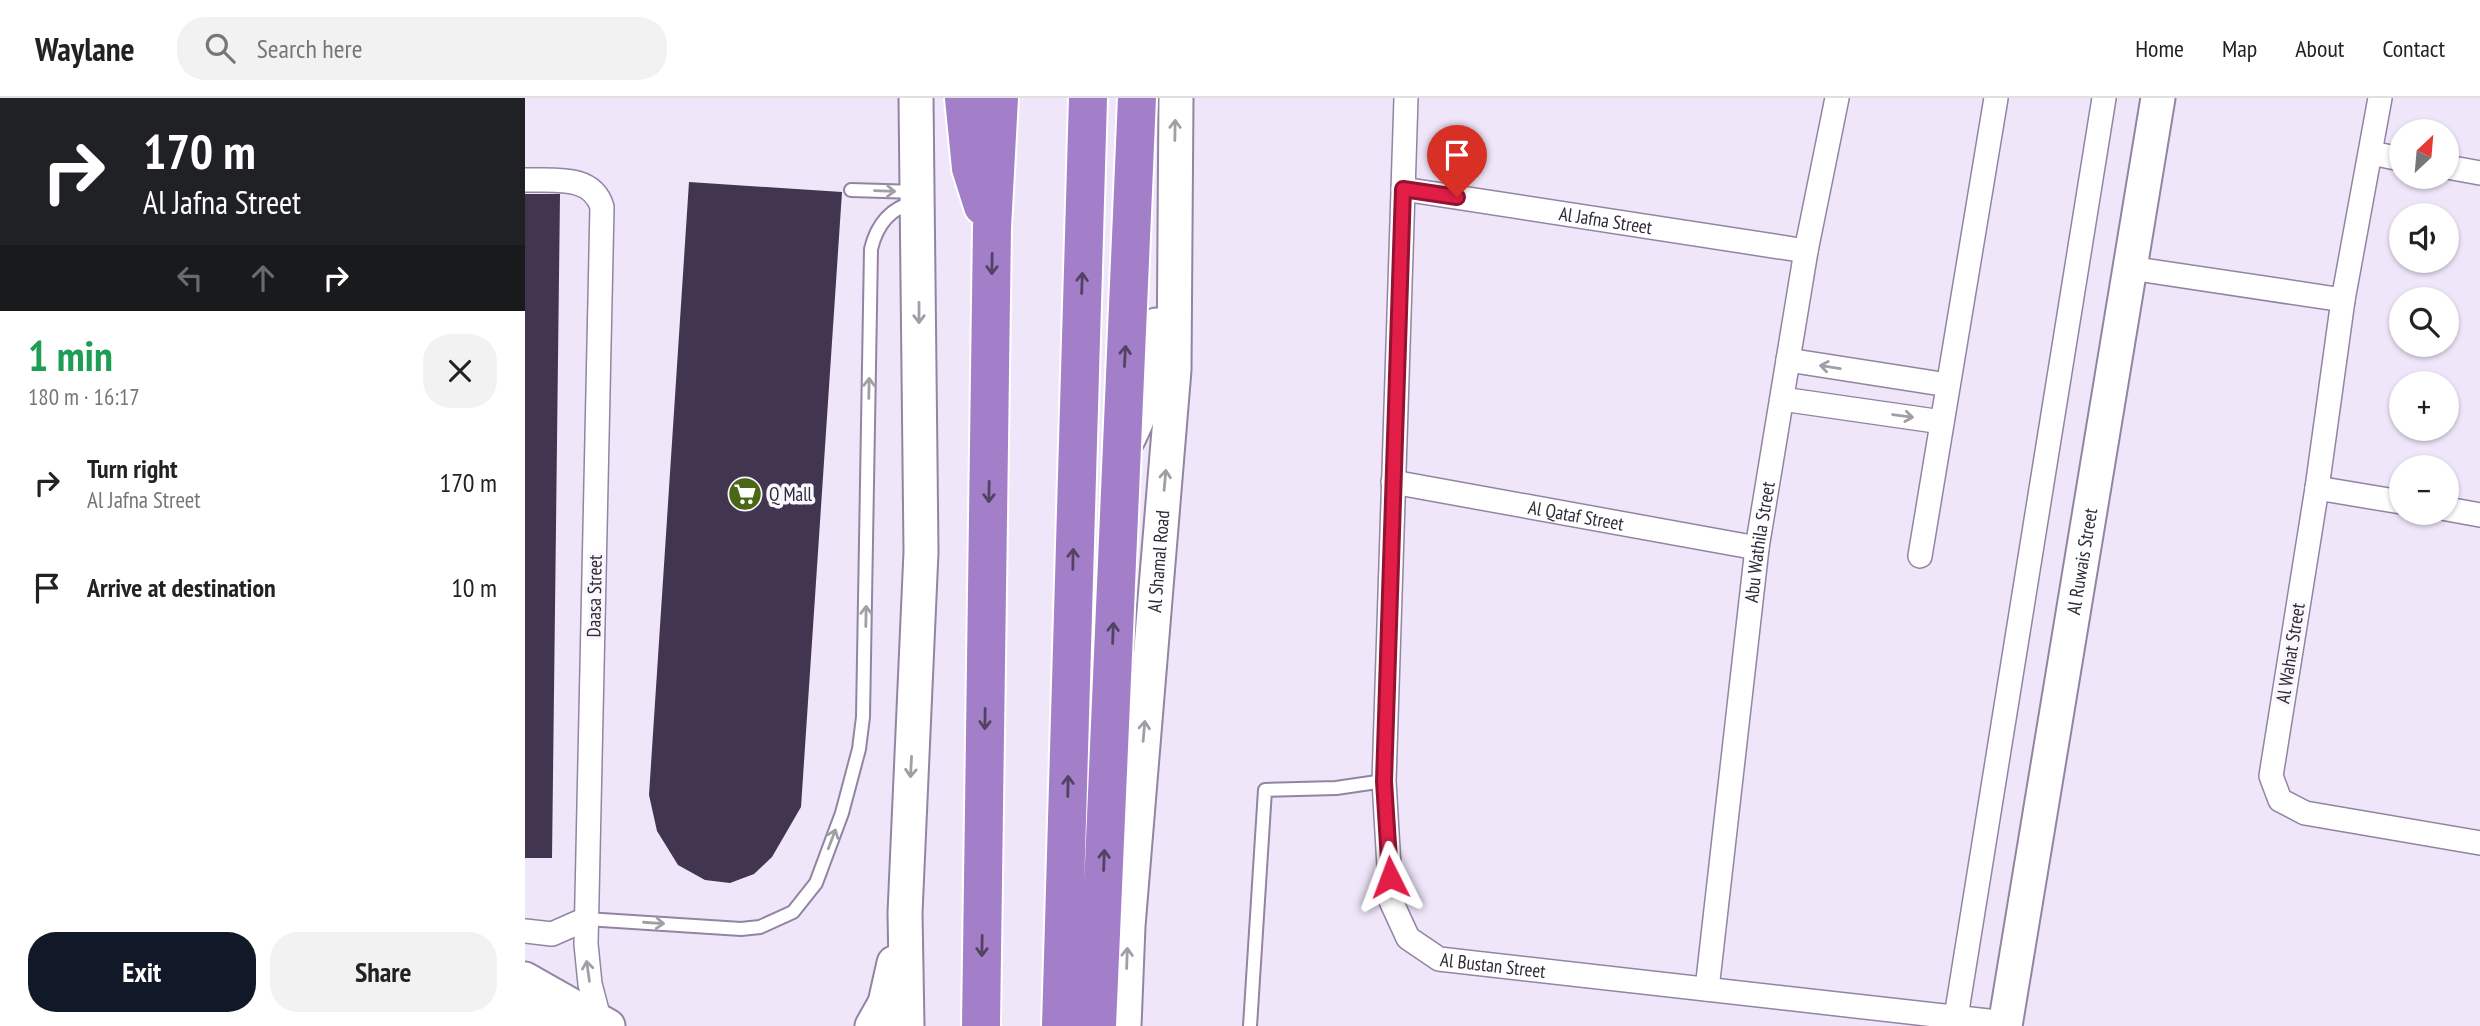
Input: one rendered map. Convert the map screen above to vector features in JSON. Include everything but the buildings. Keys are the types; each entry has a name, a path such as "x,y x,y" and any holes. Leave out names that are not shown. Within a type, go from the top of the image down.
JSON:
{"highway":[{"path":"964,98 971,168 992,227"},
{"path":"981,1026 992,227 999,98"},
{"path":"1061,1026 1088,98"},
{"path":"1097,1026 1137,98"}],"main road":[{"path":"907,1026 905,913 921,552 916,98"},
{"name":"Al Shamal Road","path":"1124,1026 1128,926 1174,370 1176,98"},
{"name":"Al Ruwais Street","path":"2006,1024 2158,98"},
{"path":"1121,452 1146,403 1174,181"},
{"path":"872,1026 885,1003 905,913"},
{"path":"525,979 604,1024"},
{"path":"525,1009 559,1026"}],"street":[{"name":"Al Bustan Street","path":"1406,98 1384,781 1391,901 1408,938 1440,959 2006,1024"},
{"name":"Abu Wathila Street","path":"1707,989 1757,548 1806,251 1837,98"},
{"path":"1920,556 1996,98"},
{"path":"1956,1017 2104,98"},
{"name":"Al Wahat Street","path":"2380,98 2343,300 2317,488 2270,776 2280,800 2305,813 2480,844"},
{"path":"2371,153 2389,157"},
{"path":"2459,169 2480,173"},
{"name":"Daasa Street","path":"525,180 576,182 596,192 602,215 586,919 587,964 604,1024"},
{"name":"Al Jafna Street","path":"1403,189 1806,251"},
{"path":"2130,268 2343,300"},
{"path":"1788,360 1948,385"},
{"path":"1782,399 1942,422"},
{"name":"Al Qataf Street","path":"1394,482 1757,548"},
{"path":"2317,488 2389,500"},
{"path":"2459,511 2480,515"},
{"path":"525,931 552,934 586,919"}],"lane":[{"path":"851,190 919,197"},
{"path":"586,919 760,927 793,912 816,883 852,781 863,717 871,249 879,226 887,217 919,197"},
{"path":"1250,1026 1265,790 1336,788 1384,781"}],"place":[{"name":"Q Mall","path":"745,494"}],"route":[{"path":"1390,877 1384,781 1403,189 1457,197"}]}
